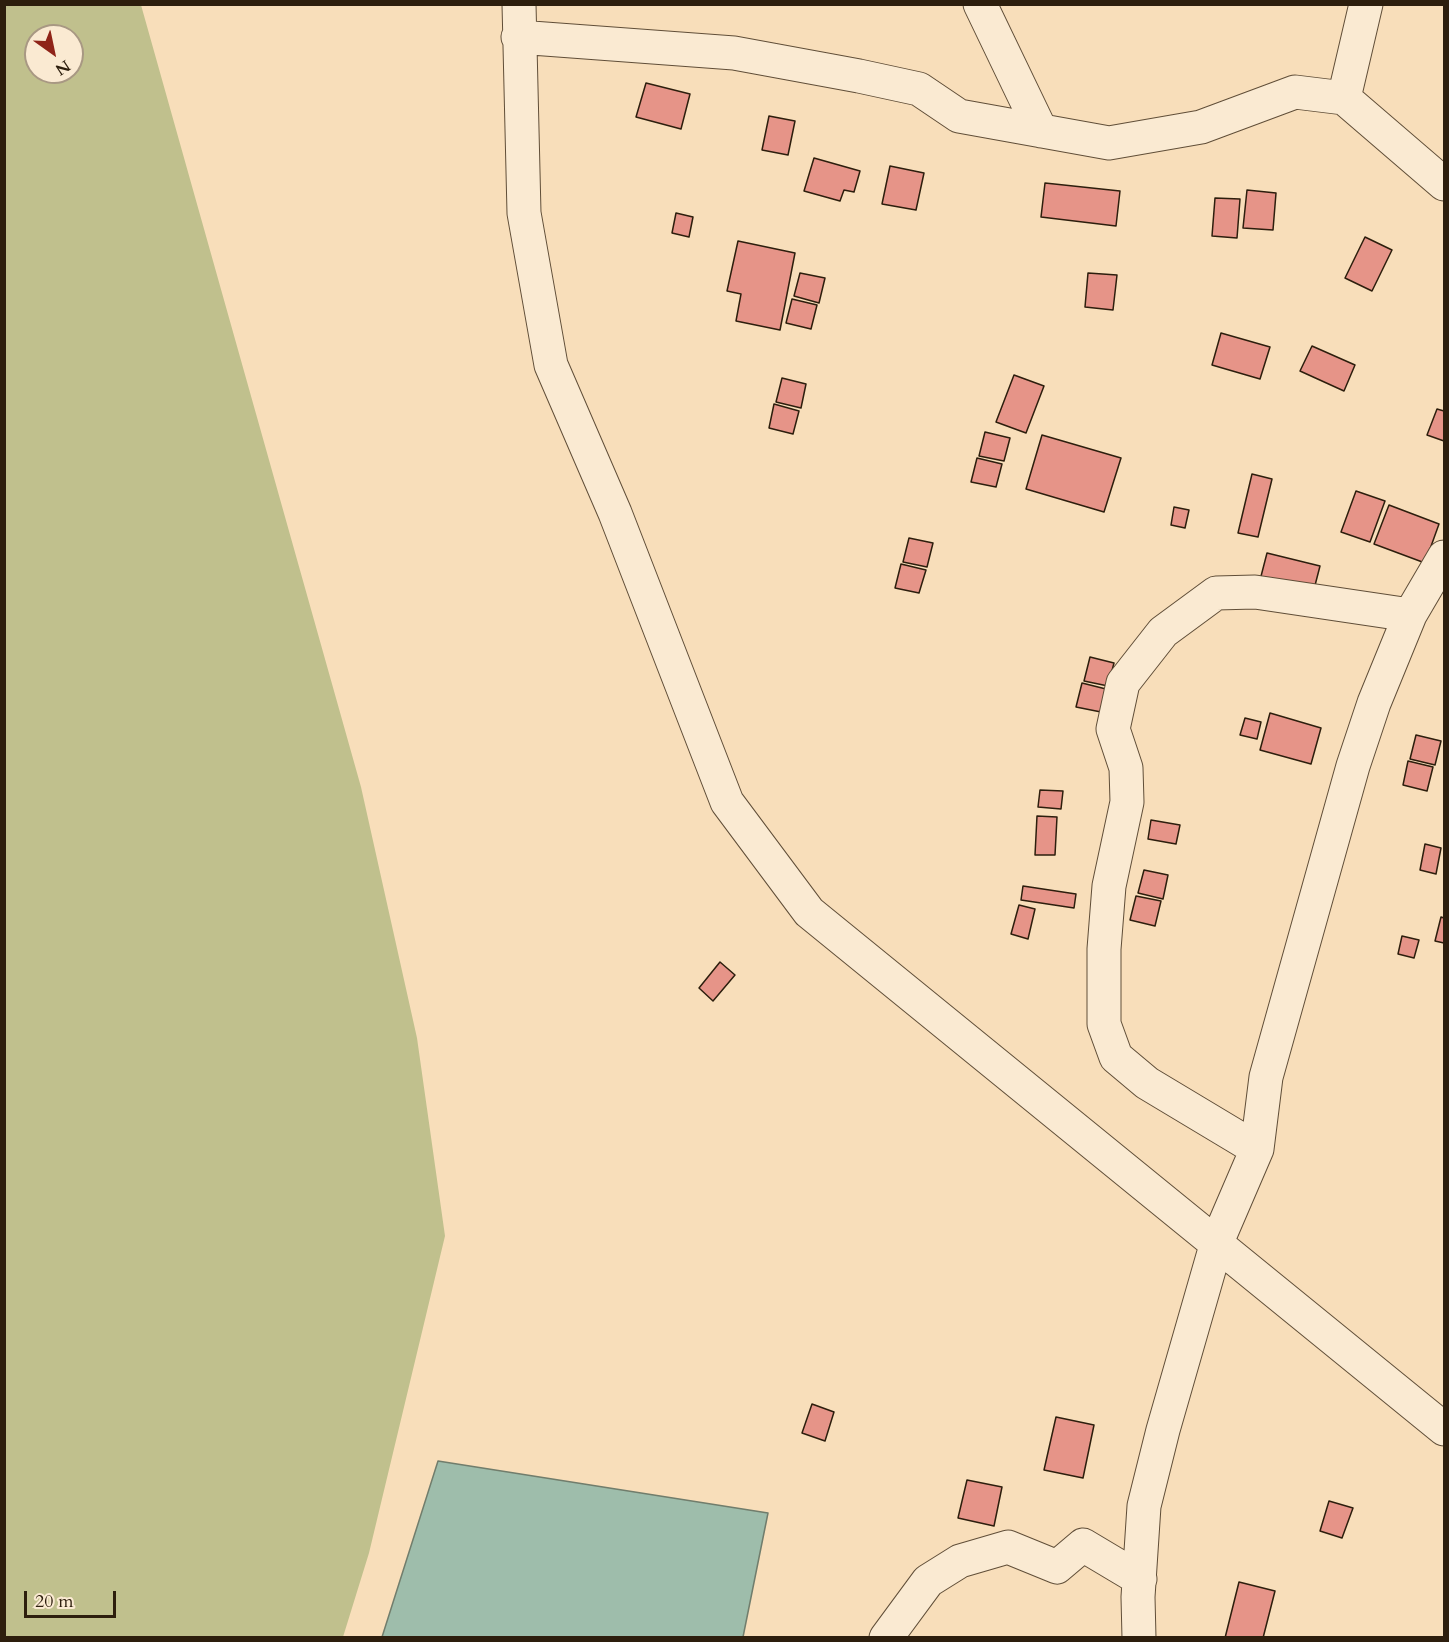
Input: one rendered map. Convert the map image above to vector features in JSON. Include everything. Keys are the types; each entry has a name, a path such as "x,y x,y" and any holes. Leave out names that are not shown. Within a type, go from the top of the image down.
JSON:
{"street":[{"path":"519,4 524,213 551,364 615,513 727,802 809,912 1444,1429"},
{"path":"980,4 1041,131"},
{"path":"1344,98 1366,4"},
{"path":"518,37 734,53 825,69 919,89 959,116 1109,143 1201,127 1295,92 1344,98 1444,184"},
{"path":"1139,1638 1144,1506 1217,1242 1257,1149 1266,1077 1353,766 1374,703 1410,615 1443,563"},
{"path":"1257,1149 1147,1083 1116,1057 1104,1024 1104,949 1108,886 1127,802 1126,768 1113,729 1123,682 1163,632 1216,593 1255,592 1410,615"},
{"path":"886,1638 928,1581 960,1561 1008,1547 1057,1567 1083,1545 1140,1579"}],"green space":[{"path":"5,4 141,5 361,787 417,1038 445,1236 369,1553 343,1637 5,1637"}],"shaded area":[{"path":"438,1461 768,1513 743,1637 382,1637"}],"building":[{"path":"646,83 690,94 681,129 636,117"},
{"path":"769,116 795,121 788,155 762,150"},
{"path":"814,158 860,171 854,192 844,190 840,201 804,191"},
{"path":"890,166 924,173 916,210 882,204"},
{"path":"1045,183 1120,191 1116,226 1041,217"},
{"path":"1247,190 1276,193 1273,230 1243,228"},
{"path":"1215,198 1240,199 1237,238 1212,236"},
{"path":"676,213 693,217 689,237 672,233"},
{"path":"1365,237 1392,250 1372,291 1345,278"},
{"path":"738,241 795,253 780,330 736,321 741,294 727,291"},
{"path":"800,273 825,278 819,303 794,296"},
{"path":"1088,273 1117,275 1113,310 1085,307"},
{"path":"792,299 817,305 811,329 786,323"},
{"path":"1221,333 1270,347 1260,379 1212,365"},
{"path":"1312,346 1355,365 1344,391 1300,371"},
{"path":"1014,375 1044,386 1026,433 996,422"},
{"path":"782,378 806,384 801,408 776,402"},
{"path":"774,404 799,411 793,434 769,428"},
{"path":"1437,409 1444,411 1444,441 1427,435"},
{"path":"985,432 1010,438 1004,461 979,456"},
{"path":"1042,435 1121,458 1104,512 1026,489"},
{"path":"977,458 1002,464 996,487 971,482"},
{"path":"1252,474 1272,479 1258,537 1238,533"},
{"path":"1356,491 1385,501 1370,542 1341,532"},
{"path":"1389,505 1439,524 1425,563 1374,544"},
{"path":"1174,507 1189,510 1185,528 1171,525"},
{"path":"909,538 933,543 927,567 903,562"},
{"path":"1267,553 1320,566 1312,597 1259,584"},
{"path":"901,564 926,570 919,593 895,588"},
{"path":"1090,657 1114,663 1108,686 1084,681"},
{"path":"1082,683 1106,689 1101,712 1076,707"},
{"path":"1270,713 1321,728 1311,764 1260,750"},
{"path":"1245,718 1261,722 1257,739 1240,735"},
{"path":"1416,735 1441,741 1435,765 1410,759"},
{"path":"1408,761 1433,767 1427,791 1403,785"},
{"path":"1040,790 1063,791 1061,809 1038,807"},
{"path":"1037,816 1057,817 1055,855 1035,855"},
{"path":"1151,820 1180,825 1176,844 1148,839"},
{"path":"1425,844 1441,848 1436,874 1420,870"},
{"path":"1144,870 1168,875 1163,899 1138,893"},
{"path":"1023,886 1076,894 1074,908 1021,900"},
{"path":"1136,896 1161,901 1155,926 1130,920"},
{"path":"1019,905 1035,909 1028,939 1011,934"},
{"path":"1441,917 1444,918 1444,943 1435,941"},
{"path":"1402,936 1419,940 1414,958 1398,954"},
{"path":"720,962 735,975 713,1001 699,988"},
{"path":"812,1404 834,1412 825,1441 802,1433"},
{"path":"1056,1417 1094,1425 1083,1478 1044,1470"},
{"path":"967,1480 1002,1487 994,1526 958,1518"},
{"path":"1329,1501 1353,1508 1342,1538 1320,1531"},
{"path":"1239,1582 1275,1591 1263,1638 1225,1638"}]}
